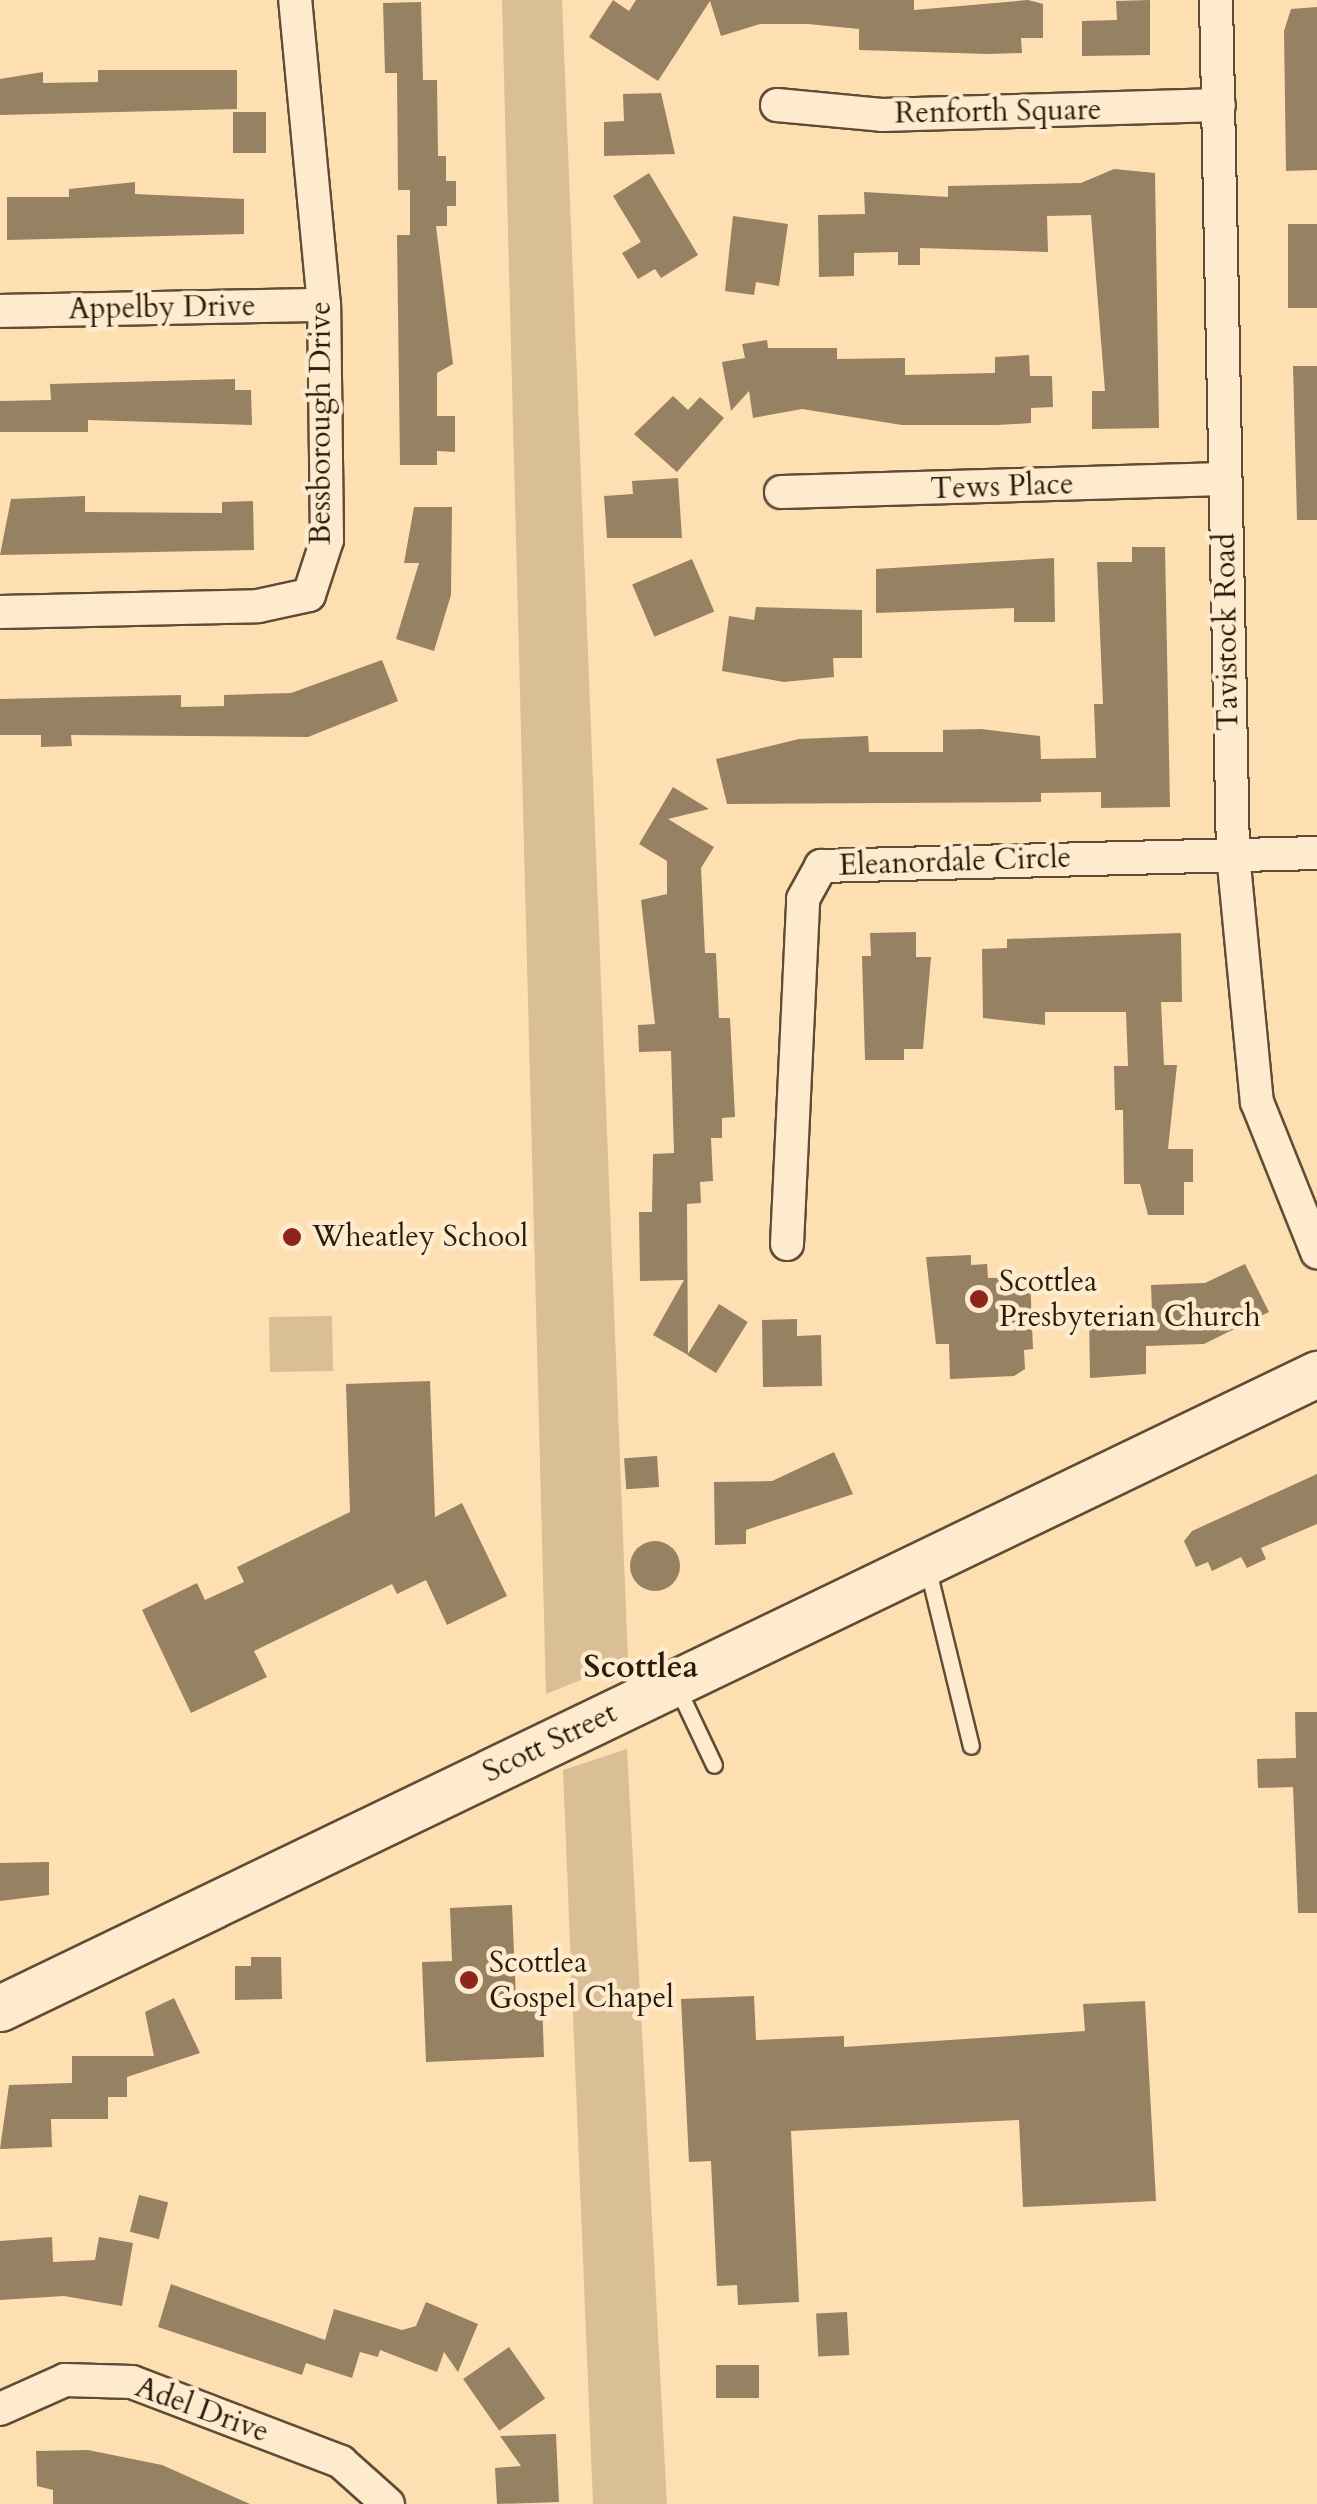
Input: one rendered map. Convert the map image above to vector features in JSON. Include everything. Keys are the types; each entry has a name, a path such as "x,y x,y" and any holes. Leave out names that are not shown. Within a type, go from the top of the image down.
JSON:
{"main road":[{"name":"Scott Street","path":"0,2008 1317,1374"}],"street":[{"name":"Bessborough Drive","path":"0,612 258,606 309,594 327,540 324,304 295,0"},
{"name":"Tavistock Road","path":"1216,0 1232,854 1257,1102 1317,1252"},
{"name":"Renforth Square","path":"777,105 882,114 1219,105"},
{"name":"Appelby Drive","path":"0,312 324,304"},
{"name":"Tews Place","path":"781,492 1224,479"},
{"path":"1232,854 1317,853"},
{"name":"Eleanordale Circle","path":"787,1244 803,900 820,866 1232,854"},
{"name":"Adel Drive","path":"0,2409 65,2380 132,2382 341,2462 388,2504"}],"lane":[{"path":"926,1562 971,1746"},
{"path":"675,1683 714,1765"}],"shaded area":[{"path":"502,0 562,0 628,1661 546,1694"},
{"path":"332,1316 333,1371 270,1372 269,1317"},
{"path":"627,1749 667,2504 593,2504 563,1770"}],"building":[{"path":"613,0 629,11 636,0 914,0 914,10 1028,0 1043,4 1043,38 1021,38 1022,53 988,54 859,50 859,29 808,24 760,24 721,36 710,1 658,81 589,37"},
{"path":"1150,0 1150,55 1082,56 1082,21 1117,20 1116,1"},
{"path":"421,2 423,80 437,80 438,156 446,156 446,181 456,181 456,206 447,206 447,226 436,226 453,364 437,373 437,416 455,416 455,452 437,451 437,465 400,465 397,235 410,235 410,190 398,190 397,73 385,73 383,3"},
{"path":"1317,7 1317,170 1286,171 1284,31 1291,9"},
{"path":"98,70 237,70 237,109 0,115 0,79 43,72 43,83 98,82"},
{"path":"661,93 675,154 604,156 604,122 624,121 623,94"},
{"path":"233,112 266,112 266,153 233,153"},
{"path":"1114,169 1155,173 1159,428 1092,429 1092,391 1105,391 1091,215 1047,216 1048,252 920,248 920,265 898,265 898,252 854,253 854,276 819,277 818,215 865,214 864,192 948,197 948,186 1081,183"},
{"path":"649,173 698,255 661,278 655,269 638,279 622,253 641,242 613,196"},
{"path":"135,182 135,194 244,199 244,234 7,240 7,197 69,197 69,189"},
{"path":"733,216 788,224 779,286 756,282 754,295 725,291"},
{"path":"1288,224 1317,224 1317,308 1288,308"},
{"path":"767,340 768,348 837,348 837,359 905,358 905,375 995,373 995,357 1029,355 1030,376 1052,376 1053,407 1031,408 1031,423 997,425 902,425 802,409 753,418 749,391 731,411 722,362 745,358 742,344"},
{"path":"1293,366 1317,366 1317,520 1297,520"},
{"path":"235,379 235,390 251,390 252,425 88,420 88,432 0,432 0,401 51,400 50,384"},
{"path":"673,396 688,410 700,397 724,418 677,472 634,434"},
{"path":"678,478 682,538 607,538 604,496 633,494 632,481"},
{"path":"85,496 85,512 222,513 222,502 253,501 254,550 0,555 11,499"},
{"path":"414,507 452,507 451,595 434,651 396,639 419,563 404,563"},
{"path":"1132,547 1165,547 1170,807 1101,808 1101,792 1041,793 1041,802 727,804 716,759 799,739 868,736 869,752 943,752 943,730 981,729 1040,736 1041,759 1096,758 1094,704 1103,704 1097,562 1132,562"},
{"path":"1054,558 1055,622 1014,622 1014,608 876,613 876,569"},
{"path":"692,559 714,611 654,637 632,584"},
{"path":"756,607 862,610 862,658 833,658 834,677 784,682 722,671 729,616 754,620"},
{"path":"382,660 398,701 308,737 71,735 72,746 41,747 41,735 0,735 0,699 181,695 181,707 224,706 224,695 291,693"},
{"path":"673,787 709,809 668,819 714,847 701,868 705,953 716,953 719,1018 730,1018 735,1117 722,1118 722,1138 711,1138 713,1181 700,1182 701,1203 687,1204 688,1355 653,1335 684,1280 640,1281 639,1212 652,1212 653,1154 674,1153 671,1051 639,1052 638,1025 655,1024 641,900 667,894 667,861 639,844"},
{"path":"916,932 916,957 931,957 923,1049 904,1049 904,1060 865,1060 862,956 871,956 870,933"},
{"path":"1181,933 1182,1002 1161,1002 1164,1065 1177,1065 1168,1149 1193,1149 1193,1182 1184,1182 1184,1215 1148,1215 1140,1184 1124,1184 1123,1110 1115,1110 1114,1066 1128,1066 1126,1012 1045,1012 1045,1025 983,1018 982,949 1007,948 1007,939"},
{"name":"Scottlea Presbyterian Church","path":"971,1255 971,1265 987,1264 988,1278 1030,1277 1033,1349 1024,1350 1025,1369 1014,1376 950,1379 949,1344 936,1344 926,1257"},
{"path":"1245,1264 1269,1312 1204,1344 1146,1346 1146,1374 1090,1378 1089,1314 1152,1312 1151,1285 1205,1283"},
{"path":"719,1304 748,1322 716,1373 687,1355"},
{"path":"797,1319 797,1336 821,1335 822,1386 763,1387 762,1320"},
{"path":"430,1381 435,1517 462,1503 507,1596 447,1625 426,1580 397,1594 392,1584 254,1651 267,1677 191,1713 142,1610 197,1583 205,1600 244,1582 237,1567 350,1512 346,1384"},
{"path":"834,1452 853,1494 746,1530 746,1544 715,1545 714,1482 772,1481"},
{"path":"657,1456 659,1487 626,1489 624,1458"},
{"path":"1317,1474 1317,1524 1261,1548 1266,1559 1247,1568 1241,1557 1212,1571 1208,1562 1196,1567 1184,1541 1192,1531"},
{"path":"655,1541 672,1549 680,1566 672,1583 655,1591 638,1583 630,1566 638,1549"},
{"path":"1295,1712 1317,1712 1317,1913 1298,1913 1293,1787 1258,1788 1257,1759 1296,1758"},
{"path":"49,1862 49,1895 0,1901 0,1863"},
{"name":"Scottlea Gospel Chapel","path":"512,1905 516,1999 542,1999 544,2057 426,2062 422,1962 452,1961 450,1908"},
{"path":"251,1957 281,1957 282,1999 235,2000 235,1966 251,1966"},
{"path":"754,1996 756,2040 844,2036 844,2047 1085,2031 1083,2004 1145,2001 1156,2201 1023,2207 1019,2120 791,2131 799,2302 738,2305 737,2285 717,2286 711,2161 689,2162 681,1999"},
{"path":"174,1998 200,2053 127,2077 127,2097 108,2097 108,2119 51,2119 52,2147 0,2149 9,2085 72,2083 72,2056 154,2056 145,2012"},
{"path":"139,2195 168,2202 159,2239 130,2232"},
{"path":"52,2237 53,2262 95,2260 99,2237 133,2243 122,2306 64,2296 0,2300 0,2241"},
{"path":"171,2284 325,2340 334,2309 402,2330 416,2326 426,2302 478,2324 458,2372 444,2352 437,2372 380,2350 378,2357 360,2352 352,2378 306,2363 302,2375 158,2327"},
{"path":"847,2312 849,2355 818,2357 816,2314"},
{"path":"509,2347 545,2399 499,2431 463,2379"},
{"path":"716,2365 759,2365 759,2398 716,2398"},
{"path":"556,2434 559,2502 497,2504 495,2468 521,2466 500,2436"},
{"path":"88,2450 162,2465 250,2504 53,2504 53,2490 37,2486 36,2451"}],"place":[{"name":"Wheatley School","path":"292,1237"},
{"name":"Scottlea Presbyterian Church","path":"979,1299"},
{"name":"Scottlea Gospel Chapel","path":"469,1980"}],"district":[{"name":"Scottlea","path":"641,1667"}]}
